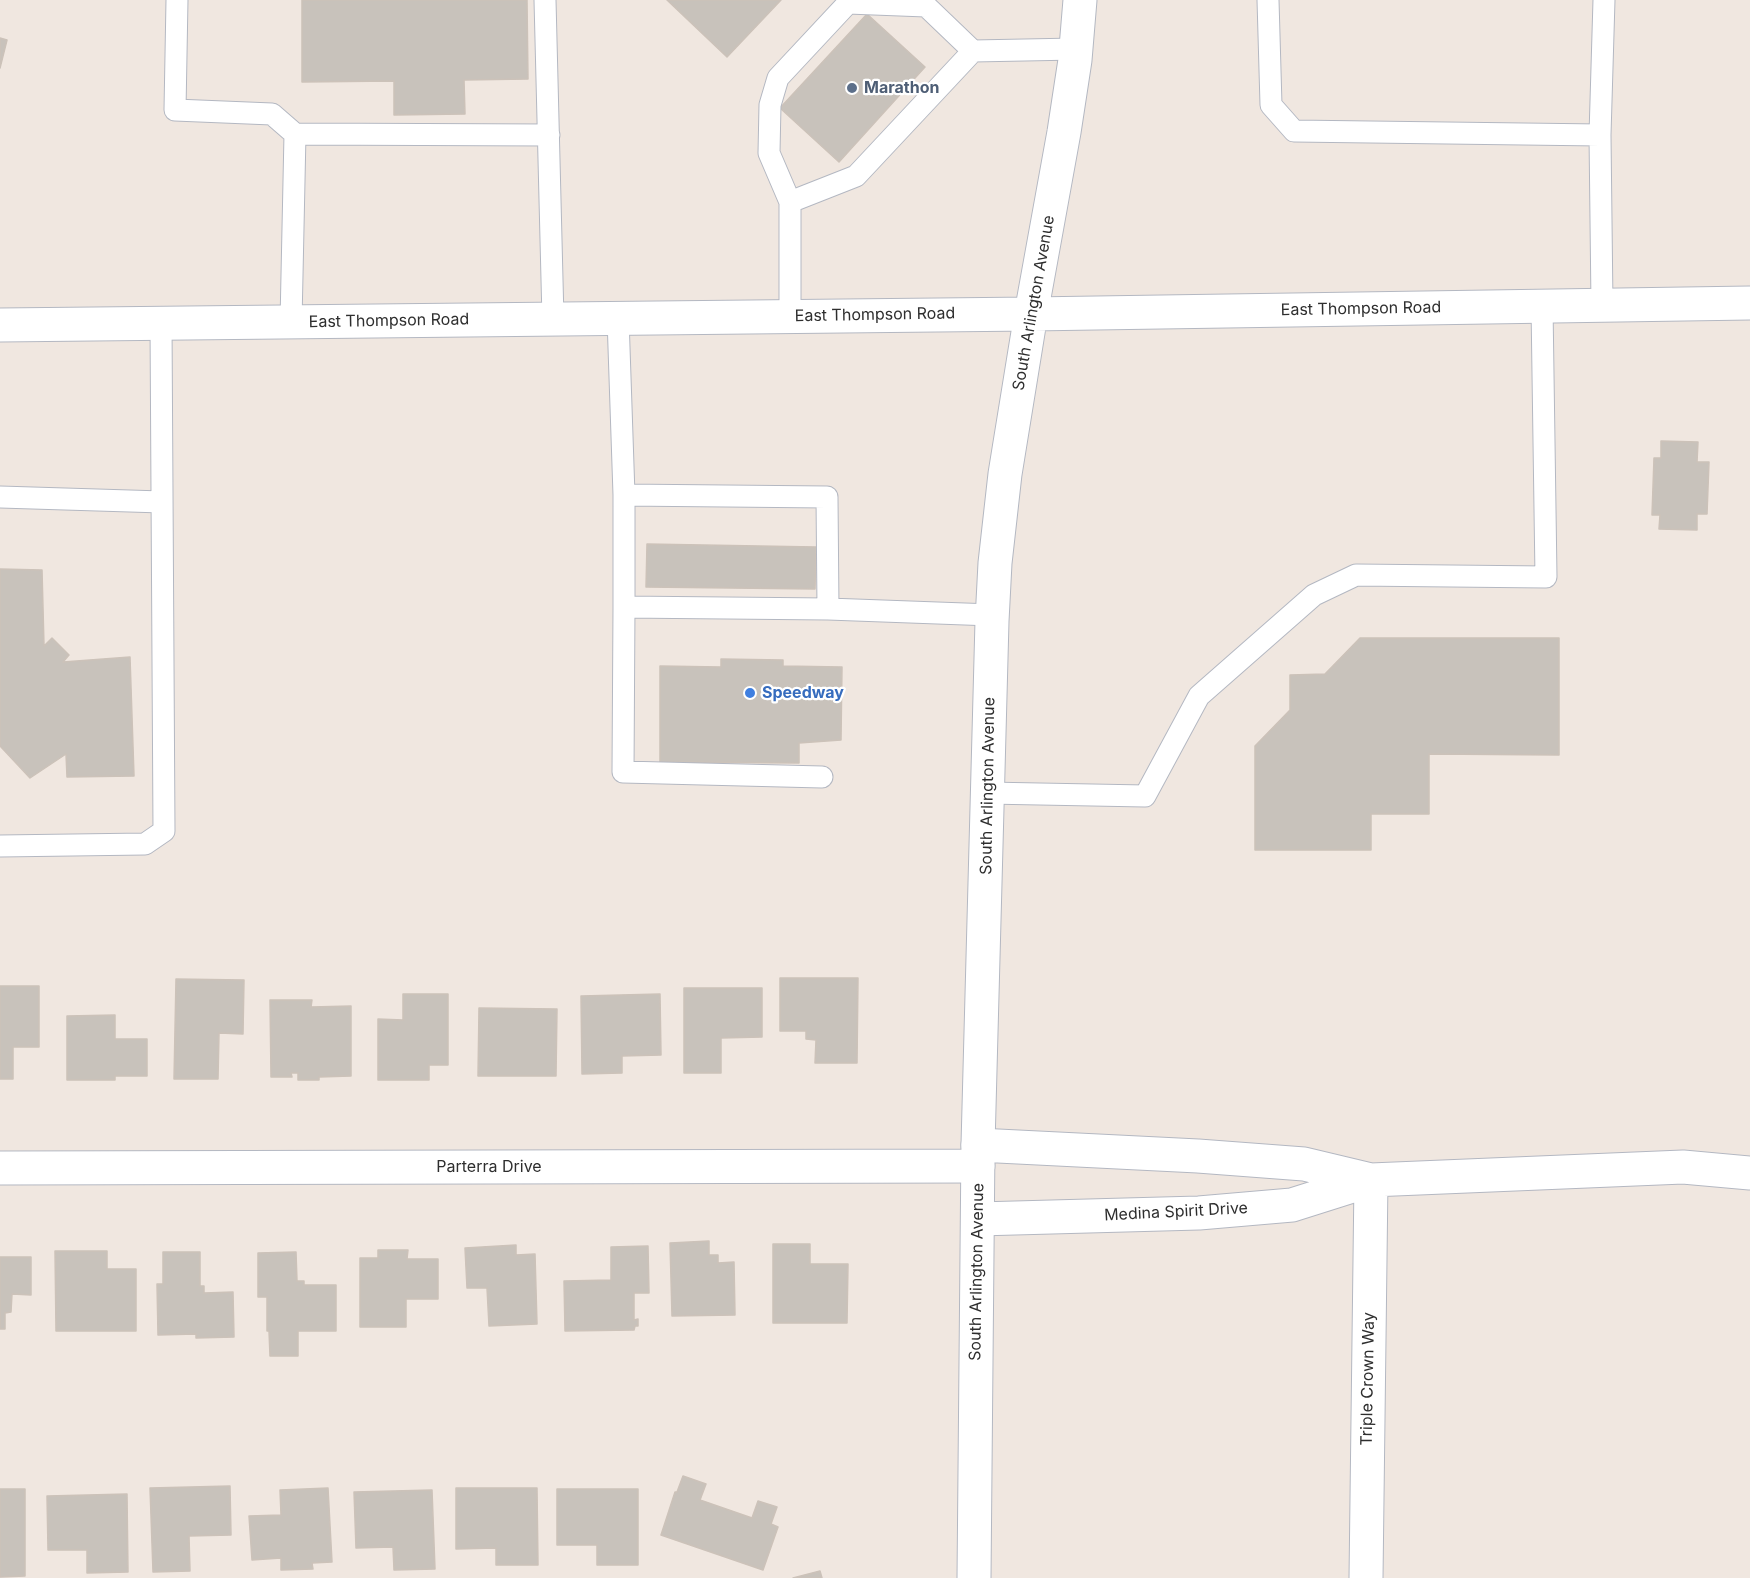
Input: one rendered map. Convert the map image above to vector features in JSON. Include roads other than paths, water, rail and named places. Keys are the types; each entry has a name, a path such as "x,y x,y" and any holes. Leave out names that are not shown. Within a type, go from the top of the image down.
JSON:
{"main road":[{"name":"South Arlington Avenue","path":"974,1578 978,1155 992,615 1001,505 1031,314 1064,132 1076,49 1080,0"},
{"name":"East Thompson Road","path":"0,325 1031,314 1750,303"},
{"name":"Parterra Drive","path":"0,1168 978,1155"},
{"name":"Medina Spirit Drive","path":"978,1155 1304,1164 1371,1180"},
{"name":"Medina Spirit Drive","path":"978,1219 1199,1213 1292,1205 1371,1180 1683,1167 1750,1173"},
{"name":"Triple Crown Way","path":"1366,1578 1371,1180"}],"lane":[{"path":"177,0 175,111 272,114 295,134 549,135"},
{"path":"545,0 553,319"},
{"path":"1268,0 1271,105 1294,131 1600,135"},
{"path":"1602,305 1600,135 1604,0"},
{"path":"790,316 790,202 769,153 770,105 778,78 848,3 926,6 973,51 1076,49"},
{"path":"790,202 856,176 973,51"},
{"path":"291,322 295,134"},
{"path":"987,793 1145,796 1199,696 1314,596 1356,574 1546,577 1542,306"},
{"path":"618,318 624,495 623,772 822,777"},
{"path":"0,846 145,844 164,831 161,323"},
{"path":"624,495 827,496 828,609"},
{"path":"0,497 162,502"},
{"path":"624,607 828,609 992,615"}],"place":[{"name":"Marathon","path":"852,88"},
{"name":"Speedway","path":"750,693"}]}
